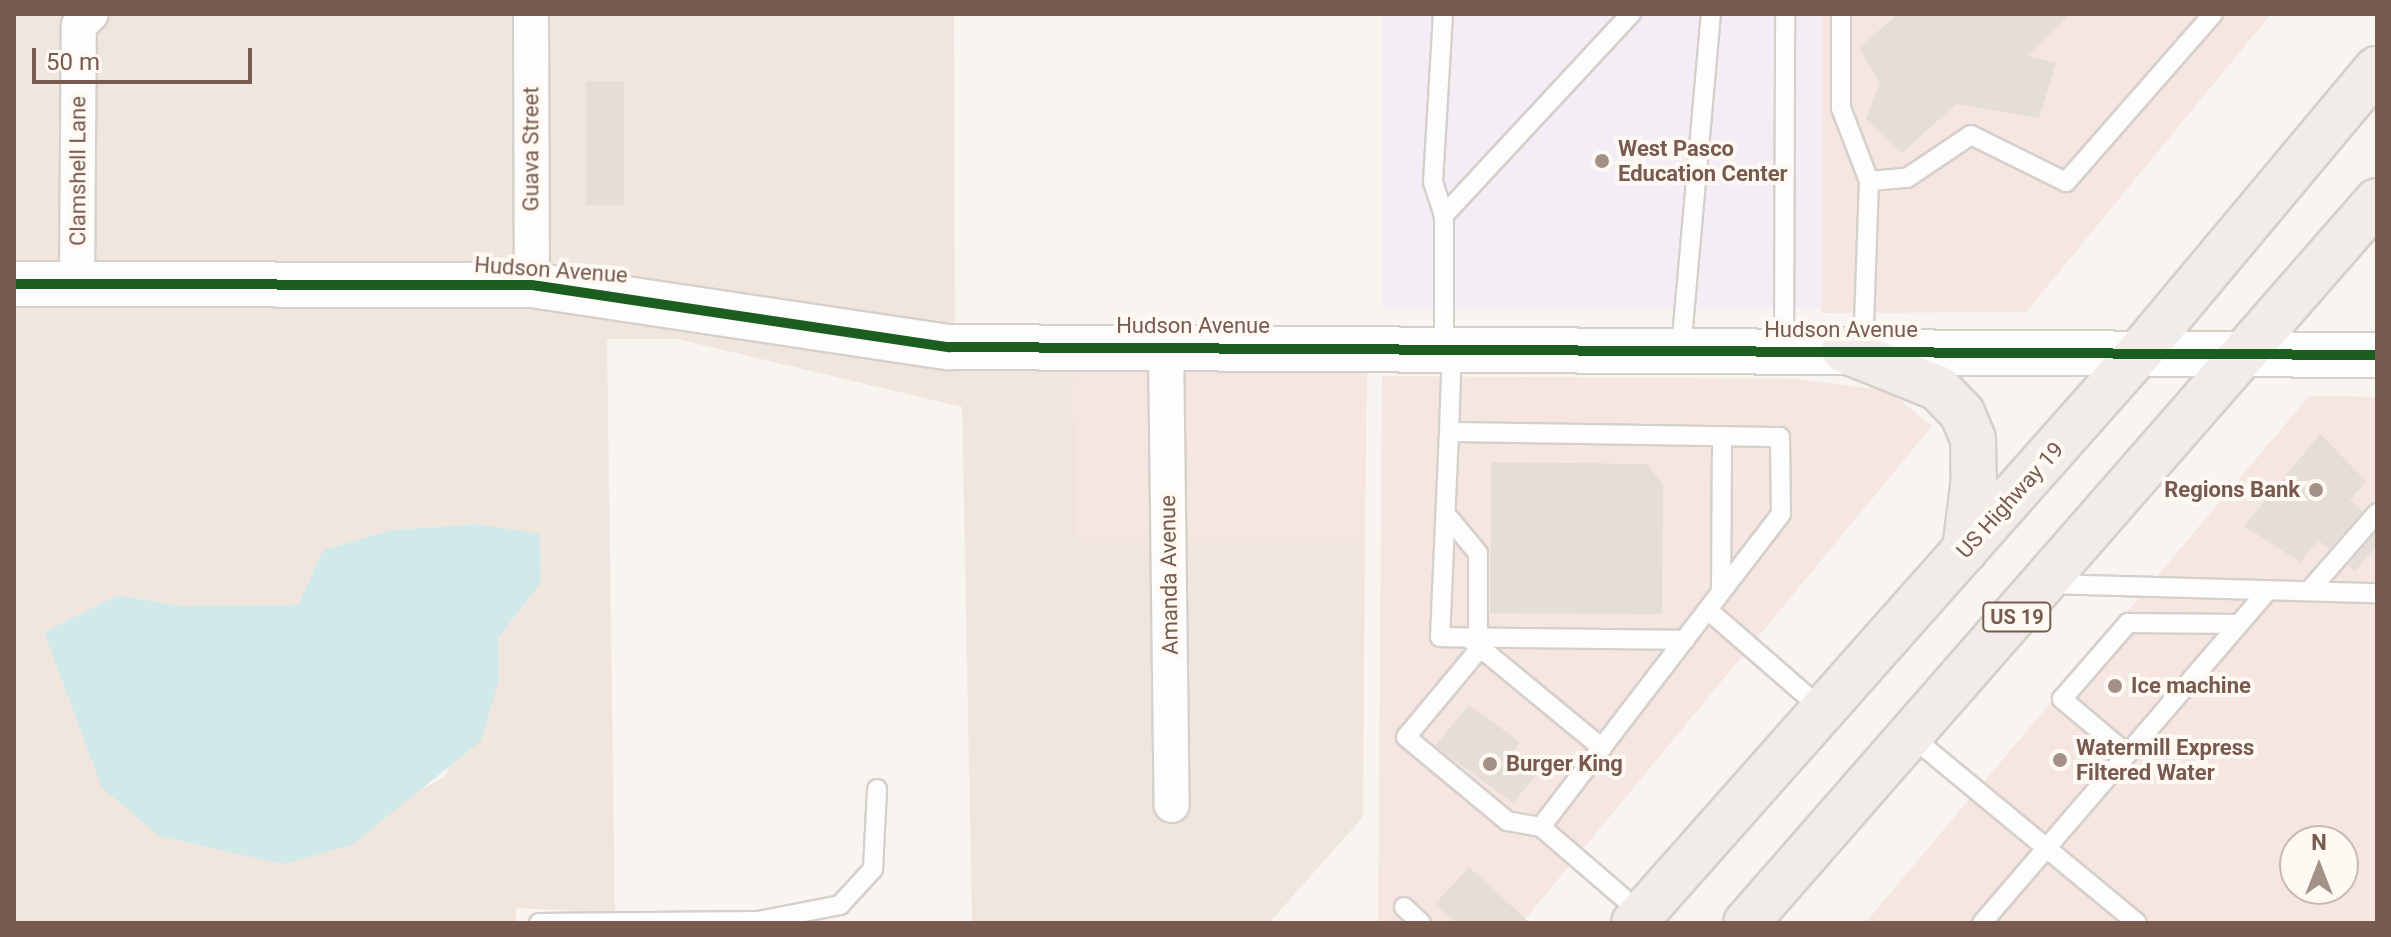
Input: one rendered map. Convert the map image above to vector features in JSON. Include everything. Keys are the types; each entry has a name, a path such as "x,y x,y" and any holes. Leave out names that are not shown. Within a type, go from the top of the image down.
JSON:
{"highway":[{"name":"US Highway 19","path":"1638,918 2140,352 2377,69"},
{"name":"US 19","path":"1746,923 2250,353 2377,201"},
{"path":"1853,350 1938,388 1962,413 1974,465 1965,550"}],"street":[{"name":"Clamshell Lane","path":"77,285 79,25 91,14"},
{"name":"Guava Street","path":"531,14 532,285"},
{"name":"Hudson Avenue","path":"14,284 532,285 949,347 1166,345 2377,355"},
{"name":"Amanda Avenue","path":"1166,345 1172,805"}],"lane":[{"path":"1443,14 1433,182 1444,215 1448,347 1449,518 1441,549 1440,637 1476,641 1685,640"},
{"path":"1444,215 1631,14"},
{"path":"1681,349 1711,14"},
{"path":"1784,349 1785,14"},
{"path":"1841,14 1841,108 1869,181 1853,350"},
{"path":"2189,14 2194,35"},
{"path":"1869,181 1907,178 1971,135 2066,182 2213,14"},
{"path":"1449,432 1780,437 1781,514 1541,827"},
{"path":"1721,592 1722,436"},
{"path":"2309,591 2377,513"},
{"path":"1449,518 1478,553 1476,641 1406,737 1507,821 1541,827 1638,918"},
{"path":"2046,584 2377,593"},
{"path":"1982,923 2268,590"},
{"path":"1708,610 1823,710"},
{"path":"2126,753 2062,699 2128,623 2239,624"},
{"path":"1476,641 1602,748"},
{"path":"1911,736 2137,923"},
{"path":"539,923 736,922 806,916 840,905 862,886 873,869 877,789"},
{"path":"1404,907 1421,923"}],"shaded area":[{"path":"14,14 954,14 955,329 532,268 14,267"},
{"name":"West Pasco Education Center","path":"1382,14 1822,14 1822,308 1382,308"},
{"path":"1822,14 2271,14 2026,312 1821,313"},
{"path":"14,301 532,302 1075,363 1077,538 1365,538 1363,817 1269,923 972,923 962,407 677,339 607,339 615,913 516,908 516,923 14,923","holes":["478,524 540,535 541,583 498,638 499,680 444,777 388,808 352,845 118,595 180,606 299,605 323,550 391,530"]},
{"path":"1075,363 1378,364 1367,376 1365,538 1077,538"},
{"path":"1382,376 1798,379 1889,391 1932,426 1522,923 1378,923"},
{"path":"2309,396 2377,397 2377,923 1865,923"},
{"path":"478,524 540,534 541,583 498,638 499,680 481,741 352,845 283,864 159,836 102,788 44,632 118,595 180,606 298,605 323,550 391,530"}],"building":[{"path":"1898,14 2070,14 2027,56 2056,63 2039,118 1956,104 1902,153 1866,119 1880,83 1859,48"},
{"path":"586,81 624,81 624,205 586,205"},
{"name":"Regions Bank","path":"2320,434 2366,481 2350,500 2363,511 2329,549 2318,540 2300,562 2244,526"},
{"path":"1491,462 1647,464 1663,485 1662,614 1490,613"},
{"path":"2377,531 2377,546 2355,571 2348,565"},
{"name":"Burger King","path":"1469,705 1520,742 1511,753 1537,774 1513,803 1435,746"},
{"path":"1469,867 1530,923 1455,923 1435,904"}],"cycle path":[{"path":"14,284 532,285 949,347 2377,355"}],"place":[{"name":"West Pasco Education Center","path":"1602,161"},
{"name":"Regions Bank","path":"2316,490"},
{"name":"Ice machine","path":"2115,686"},
{"name":"Watermill Express Filtered Water","path":"2060,760"},
{"name":"Burger King","path":"1490,764"}]}
